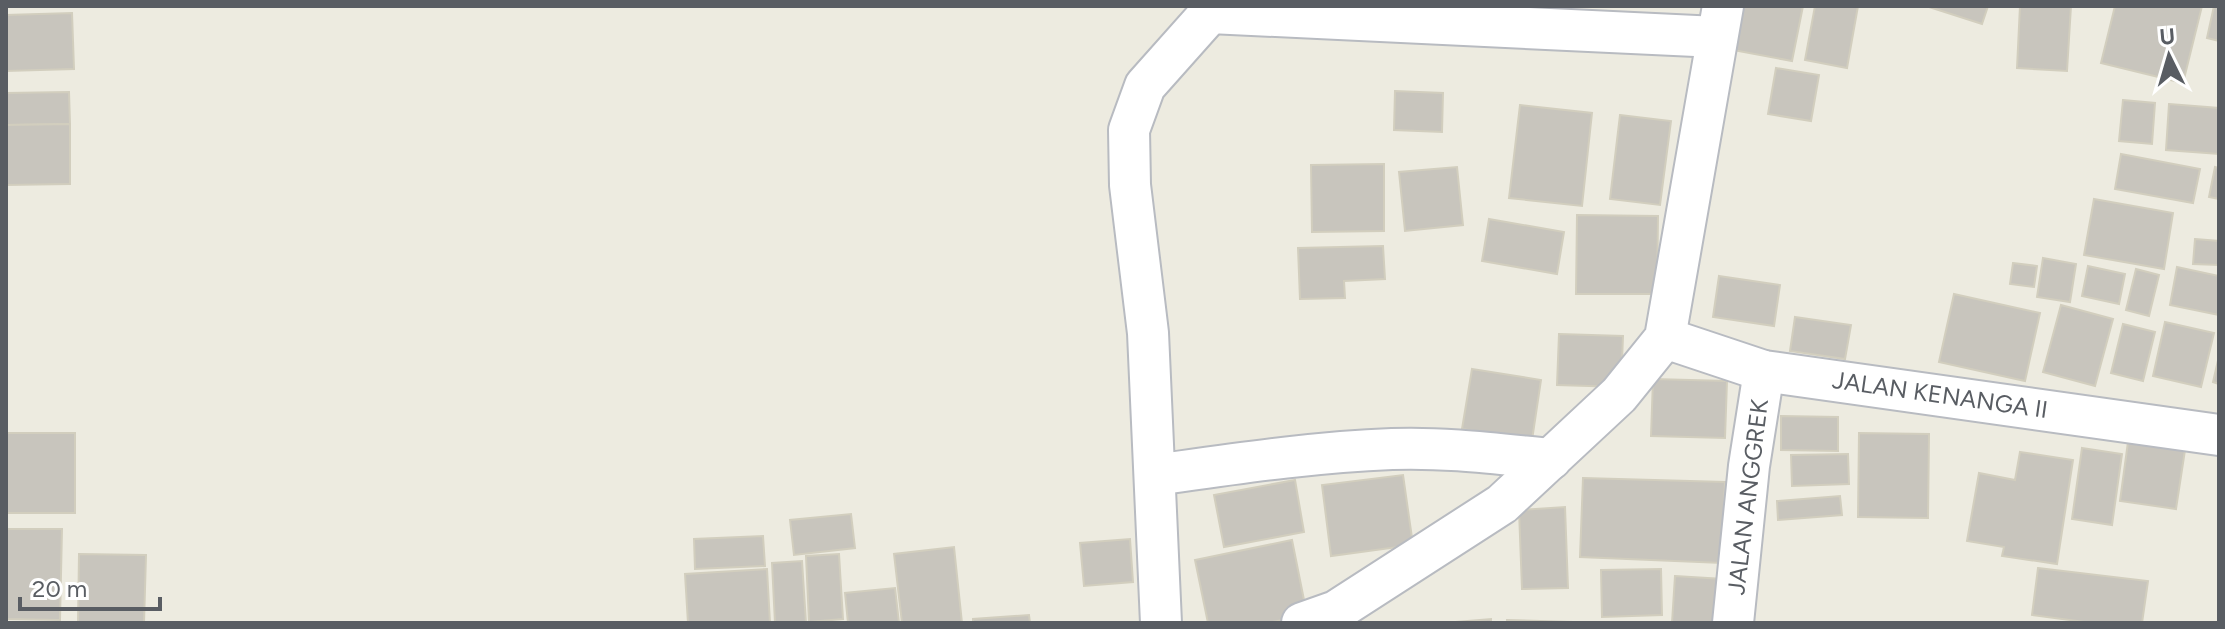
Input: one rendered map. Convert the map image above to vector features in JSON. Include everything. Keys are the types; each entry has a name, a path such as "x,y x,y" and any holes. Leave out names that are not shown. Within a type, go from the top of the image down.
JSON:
{"street":[{"path":"1161,623 1148,333 1130,185 1129,130 1145,86 1209,9 1720,22 1665,338 1619,395 1502,504 1336,611 1302,623"},
{"name":"JALAN KENANGA II","path":"1665,338 1764,371 2219,435"},
{"name":"JALAN ANGGREK","path":"1733,623 1749,466 1764,371"},
{"path":"1155,475 1294,456 1394,449 1476,451 1551,459"}],"building":[{"path":"1742,6 1803,6 1792,61 1733,50"},
{"path":"1815,6 1858,6 1847,68 1805,60"},
{"path":"1926,6 1988,6 1982,24"},
{"path":"2020,6 2071,6 2067,71 2017,68"},
{"path":"2115,6 2202,6 2183,83 2101,63"},
{"path":"2214,6 2219,6 2219,41 2207,38"},
{"path":"72,13 74,69 6,71 6,15"},
{"path":"1776,68 1819,75 1811,121 1768,114"},
{"path":"1395,91 1443,93 1442,132 1394,130"},
{"path":"69,92 70,124 6,125 6,93"},
{"path":"2123,100 2155,103 2152,144 2119,141"},
{"path":"2169,104 2219,108 2219,154 2166,150"},
{"path":"1520,105 1592,113 1582,206 1509,198"},
{"path":"1620,115 1671,121 1660,205 1610,199"},
{"path":"70,124 70,184 6,185 6,125"},
{"path":"2121,154 2200,169 2193,203 2115,189"},
{"path":"1384,164 1384,231 1312,232 1311,165"},
{"path":"1457,167 1463,225 1405,231 1399,172"},
{"path":"2215,167 2219,168 2219,199 2209,197"},
{"path":"2094,199 2173,213 2164,269 2084,255"},
{"path":"1577,215 1658,216 1657,294 1576,294"},
{"path":"1489,219 1564,232 1557,274 1482,261"},
{"path":"2195,239 2219,241 2219,265 2193,264"},
{"path":"1383,246 1385,279 1344,281 1345,298 1300,299 1298,248"},
{"path":"2043,258 2076,264 2070,302 2037,297"},
{"path":"2013,263 2037,266 2034,287 2010,284"},
{"path":"2088,266 2125,274 2119,304 2082,296"},
{"path":"2177,267 2219,276 2219,315 2170,305"},
{"path":"2136,269 2159,275 2149,316 2126,310"},
{"path":"1719,276 1780,285 1774,326 1713,317"},
{"path":"1954,294 2040,313 2025,381 1939,362"},
{"path":"2061,305 2113,319 2095,386 2043,372"},
{"path":"1795,317 1851,325 1845,359 1790,351"},
{"path":"2165,322 2214,333 2201,387 2153,376"},
{"path":"2123,324 2155,332 2143,381 2111,373"},
{"path":"1559,334 1623,336 1621,387 1557,385"},
{"path":"2219,356 2219,384 2213,382"},
{"path":"1472,369 1541,380 1532,440 1462,429"},
{"path":"1653,379 1727,381 1725,438 1651,436"},
{"path":"1781,416 1838,417 1838,451 1781,450"},
{"path":"6,433 75,433 75,513 6,513"},
{"path":"1859,433 1929,434 1928,518 1858,517"},
{"path":"2128,442 2185,450 2176,509 2120,501"},
{"path":"2082,448 2122,454 2112,525 2072,519"},
{"path":"2020,452 2073,460 2057,564 2002,556 2004,547 1967,541 1979,473 2015,480"},
{"path":"1848,454 1849,484 1792,486 1791,455"},
{"path":"1403,475 1413,545 1331,556 1322,485"},
{"path":"1583,478 1725,482 1722,563 1580,557"},
{"path":"1295,480 1304,532 1224,547 1214,495"},
{"path":"1840,496 1842,515 1778,520 1777,501"},
{"path":"1565,507 1568,588 1522,589 1519,510"},
{"path":"851,514 855,548 794,555 790,520"},
{"path":"6,529 62,529 60,620 6,619"},
{"path":"763,536 765,566 695,569 694,539"},
{"path":"1130,539 1133,582 1084,586 1080,543"},
{"path":"1292,540 1307,615 1268,623 1208,623 1195,560"},
{"path":"954,547 962,623 902,623 894,554"},
{"path":"79,554 146,555 144,623 78,623"},
{"path":"839,554 843,619 809,622 806,556"},
{"path":"802,561 806,623 775,623 772,563"},
{"path":"2038,568 2148,581 2142,623 2092,623 2032,615"},
{"path":"767,569 770,623 688,623 685,574"},
{"path":"1661,569 1662,615 1602,617 1601,570"},
{"path":"1675,576 1723,579 1721,623 1672,623"},
{"path":"895,588 899,623 848,623 845,593"},
{"path":"1029,615 1030,623 973,623 973,619"},
{"path":"1491,619 1491,623 1443,623"},
{"path":"1507,620 1572,622 1572,623 1507,623"}]}
